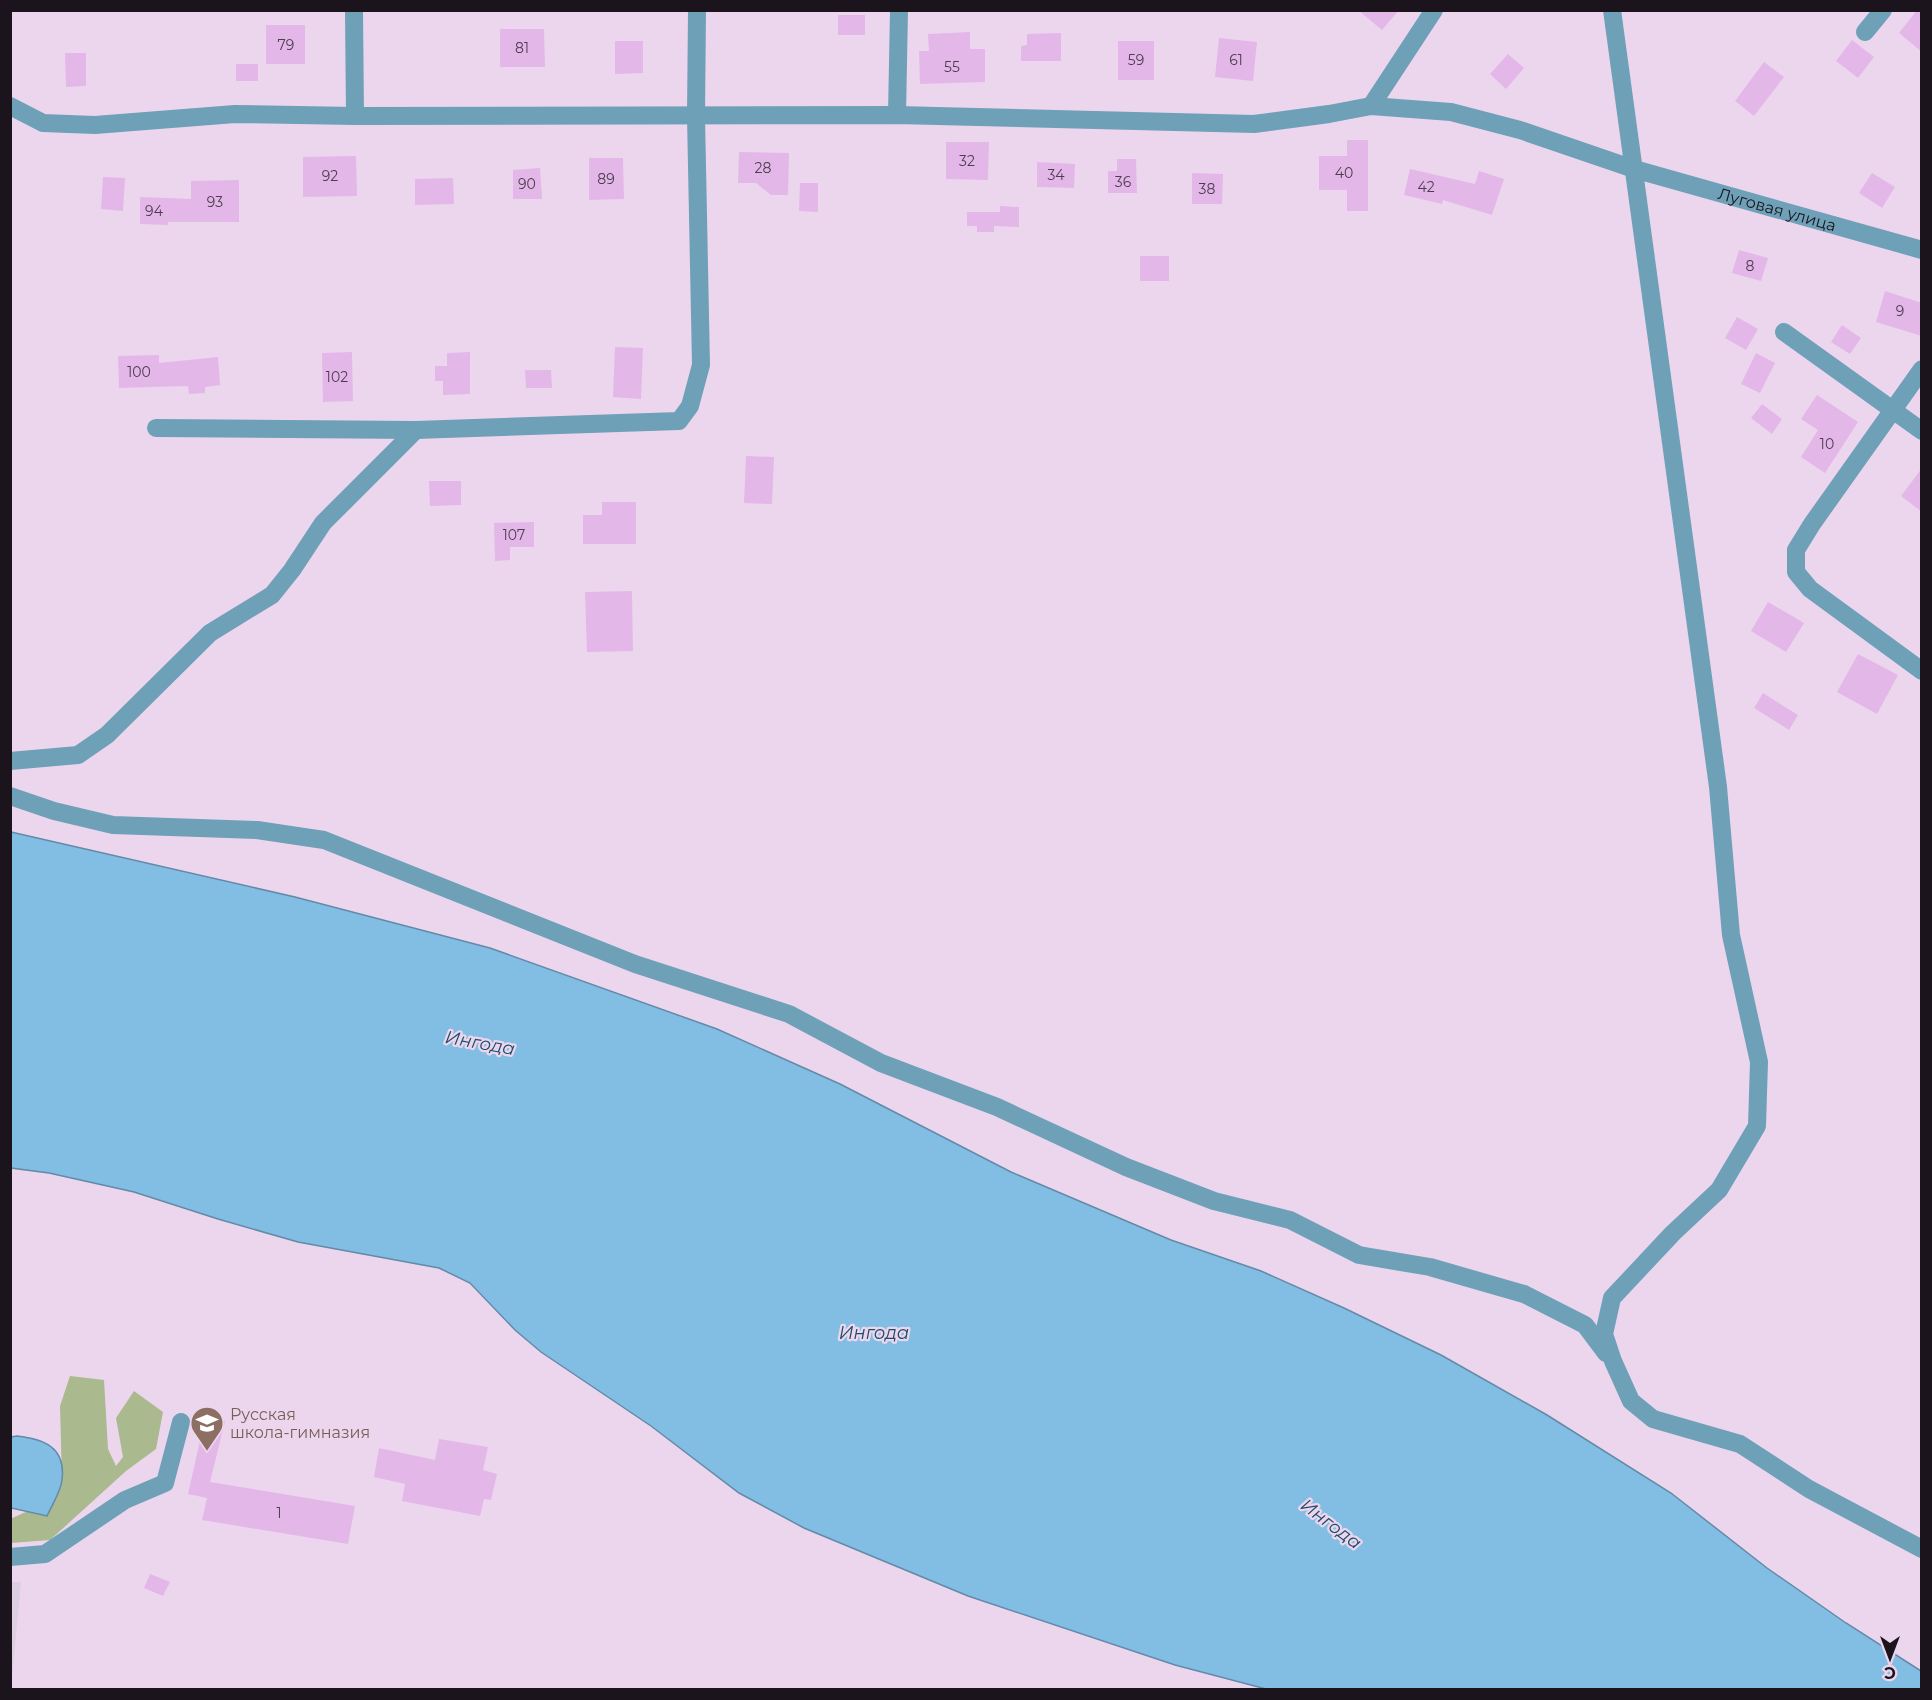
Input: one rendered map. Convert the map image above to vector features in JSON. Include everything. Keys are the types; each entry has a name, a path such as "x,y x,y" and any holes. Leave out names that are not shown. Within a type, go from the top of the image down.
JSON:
{"street":[{"path":"354,10 355,116"},
{"path":"156,428 416,430 679,421 690,406 701,365 696,116 697,10"},
{"path":"897,115 899,10"},
{"path":"1371,106 1434,10"},
{"path":"1612,10 1718,786 1731,935 1759,1062 1757,1126 1719,1190 1612,1298 1604,1334 1631,1401 1653,1419 1740,1444 1809,1489 1922,1549"},
{"path":"1865,32 1883,10"},
{"name":"Луговая улица","path":"10,105 44,123 95,125 235,114 355,116 897,115 1254,124 1371,106 1451,112 1520,130 1634,169 1922,250"},
{"path":"1784,333 1922,431"},
{"path":"1922,369 1796,550 1796,572 1810,589 1922,671"},
{"path":"10,761 78,755 107,735 210,633 272,595 292,570 323,523 416,430"},
{"path":"10,796 54,811 113,825 257,830 324,840 635,964 789,1014 881,1063 997,1107 1126,1167 1214,1201 1290,1220 1359,1255 1430,1267 1524,1294 1585,1325 1613,1361"},
{"path":"10,1557 45,1554 125,1500 165,1483 181,1422"}],"shaded area":[{"path":"11,1582 21,1582 11,1690 10,1689"}],"green space":[{"path":"70,1376 104,1380 108,1449 116,1466 123,1457 116,1418 134,1391 163,1412 156,1449 126,1471 50,1540 11,1543 10,1519 28,1511 47,1516 62,1481 60,1406"}],"water":[{"name":"Ингода","path":"11,832 295,897 490,948 717,1029 840,1084 1011,1172 1171,1240 1261,1271 1344,1308 1441,1355 1547,1415 1671,1493 1767,1568 1921,1671 1921,1689 1266,1689 1175,1665 968,1596 804,1528 739,1493 651,1426 541,1352 515,1330 470,1283 439,1268 298,1242 134,1192 49,1173 11,1168"},
{"path":"17,1436 44,1443 57,1452 60,1460 61,1484 47,1516 11,1508 11,1437"}],"building":[{"path":"1358,10 1399,10 1382,30"},
{"path":"1917,10 1922,10 1922,52 1899,33"},
{"path":"838,15 865,15 865,35 838,35"},
{"path":"266,25 305,25 305,64 266,64"},
{"path":"500,29 544,29 545,67 500,67"},
{"path":"970,32 970,49 985,49 985,82 920,84 919,51 929,51 928,34"},
{"path":"1061,33 1061,61 1021,61 1021,46 1027,45 1027,34"},
{"path":"1219,38 1257,42 1253,81 1215,77"},
{"path":"1852,40 1874,57 1858,78 1836,61"},
{"path":"615,41 643,41 643,73 615,74"},
{"path":"1118,41 1154,41 1154,80 1118,80"},
{"path":"65,53 86,53 86,86 66,87"},
{"path":"1508,54 1524,68 1506,89 1490,74"},
{"path":"1764,62 1784,77 1754,116 1735,101"},
{"path":"236,64 258,64 258,81 236,81"},
{"path":"1347,140 1368,140 1368,211 1347,211 1347,190 1319,190 1319,156 1347,156"},
{"path":"946,142 989,142 988,180 946,179"},
{"path":"739,152 789,153 788,195 771,195 756,183 738,183"},
{"path":"356,156 357,196 303,197 303,157"},
{"path":"589,158 623,158 624,199 589,200"},
{"path":"1117,159 1136,159 1137,193 1108,193 1108,171 1117,171"},
{"path":"1037,162 1075,164 1074,188 1037,187"},
{"path":"540,168 542,199 513,199 513,170"},
{"path":"1410,169 1475,184 1479,171 1504,179 1492,215 1443,200 1442,204 1404,195"},
{"path":"1192,173 1223,174 1222,204 1192,204"},
{"path":"1872,173 1895,187 1882,208 1859,193"},
{"path":"103,177 125,178 123,211 101,209"},
{"path":"453,178 454,204 415,205 415,179"},
{"path":"239,180 239,222 140,224 140,197 191,199 191,181"},
{"path":"800,183 818,183 818,212 799,211"},
{"path":"1000,206 1019,207 1019,227 994,226 994,232 977,232 977,226 967,226 967,212 1000,212"},
{"path":"1739,250 1768,258 1761,281 1732,273"},
{"path":"1140,256 1169,256 1169,281 1140,281"},
{"path":"1885,291 1922,303 1922,336 1876,322"},
{"path":"1737,317 1758,329 1746,350 1725,338"},
{"path":"1842,325 1861,338 1850,354 1831,342"},
{"path":"615,347 643,348 641,399 613,397"},
{"path":"352,352 353,401 323,402 322,353"},
{"path":"470,352 470,394 443,395 443,381 435,381 435,366 447,366 447,353"},
{"path":"1756,353 1775,363 1760,393 1741,384"},
{"path":"159,355 159,363 218,357 220,385 205,387 205,393 189,394 188,386 119,388 118,356"},
{"path":"525,370 551,370 552,388 526,388"},
{"path":"1817,395 1858,422 1825,473 1801,457 1818,430 1801,419"},
{"path":"1762,404 1782,419 1772,434 1751,418"},
{"path":"746,456 774,457 772,504 744,503"},
{"path":"1922,468 1922,512 1901,496"},
{"path":"429,481 461,481 461,505 430,506"},
{"path":"602,502 636,502 636,544 583,544 583,515 602,515"},
{"path":"534,522 534,547 510,547 510,560 495,561 494,523"},
{"path":"632,591 633,651 587,652 585,592"},
{"path":"1768,602 1804,623 1786,652 1751,631"},
{"path":"1858,654 1898,675 1877,714 1837,692"},
{"path":"1763,693 1798,715 1789,730 1754,708"},
{"name":"Русская школа-гимназия","path":"205,1418 225,1421 210,1482 355,1506 348,1544 202,1520 207,1498 188,1494"},
{"path":"439,1439 488,1447 483,1470 497,1474 491,1500 484,1499 480,1516 402,1501 405,1484 374,1477 379,1448 435,1460"},
{"path":"150,1574 170,1582 163,1596 144,1588"}],"place":[{"name":"Русская школа-гимназия","path":"207,1452"}]}
